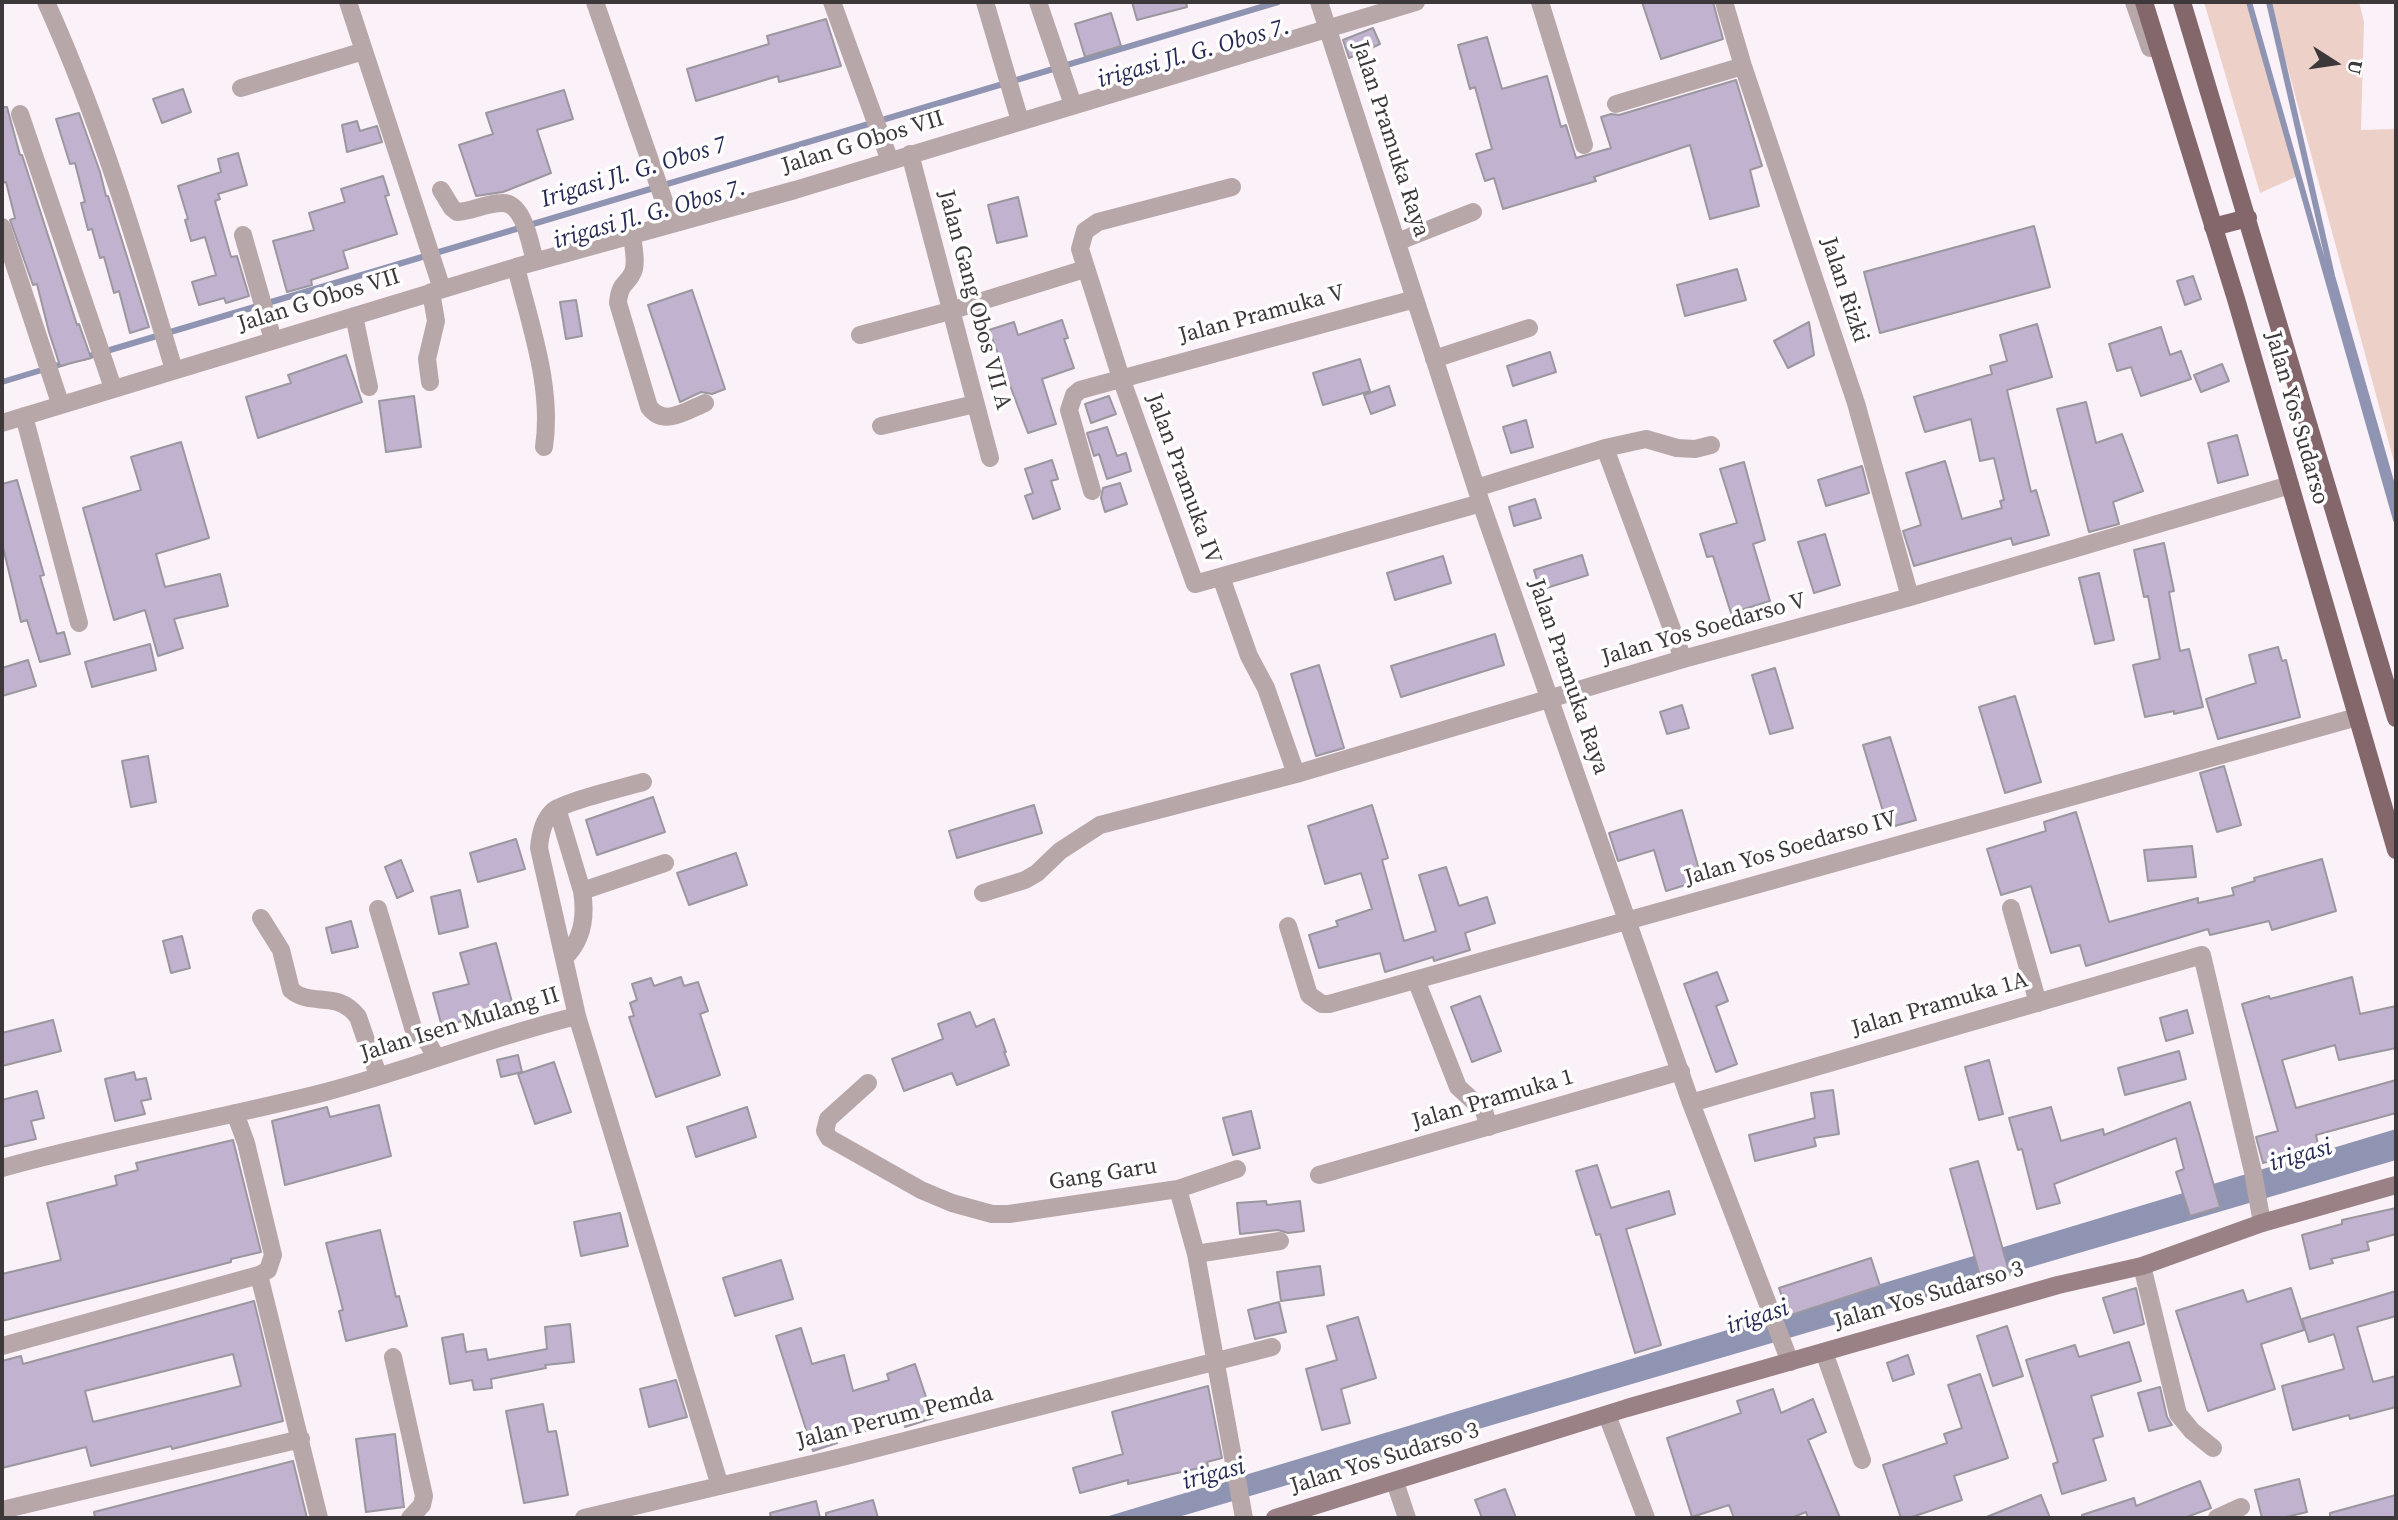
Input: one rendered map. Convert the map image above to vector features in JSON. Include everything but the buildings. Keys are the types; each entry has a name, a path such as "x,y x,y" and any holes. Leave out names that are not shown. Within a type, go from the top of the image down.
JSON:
{"main road":[{"name":"Jalan Yos Sudarso","path":"2144,2 2236,299 2357,717 2393,830 2396,850"},
{"name":"Jalan Yos Sudarso","path":"2182,2 2396,718"},
{"path":"2213,227 2248,218"}],"street":[{"path":"46,2 104,145 134,233 174,370"},
{"path":"348,2 436,291 436,321 427,359 430,382"},
{"path":"595,2 672,224"},
{"path":"832,2 890,161"},
{"path":"985,2 1020,121"},
{"path":"1038,2 1073,105"},
{"name":"Jalan Pramuka Raya","path":"1319,2 1478,496 1691,1103 1788,1359"},
{"name":"Jalan G Obos VII","path":"2,423 60,403 536,261 890,161 1416,2"},
{"path":"1540,2 1584,145"},
{"name":"Jalan Rizki","path":"1724,2 1856,403 1910,597"},
{"path":"2134,2 2236,299"},
{"path":"241,88 364,51"},
{"path":"1616,104 1743,66"},
{"path":"20,114 113,388"},
{"name":"Jalan Gang Obos VII A","path":"910,154 990,458"},
{"name":"Jalan Pramuka IV","path":"1232,187 1091,225 1081,240 1080,249 1121,378 1195,583 1478,496 1605,448 1646,439 1677,448 1695,449 1711,445"},
{"path":"441,190 457,212 498,203 510,204 520,212 536,261"},
{"path":"1397,243 1473,212"},
{"path":"2,227 60,403"},
{"path":"243,234 273,340"},
{"path":"632,236 635,267 621,288 618,303 649,407 664,418 676,416 705,403"},
{"path":"516,267 548,408 544,447"},
{"path":"860,335 1085,270"},
{"name":"Jalan Pramuka V","path":"1092,491 1070,421 1070,402 1080,390 1415,299"},
{"path":"354,316 369,387"},
{"path":"1434,359 1529,328"},
{"path":"881,426 975,404"},
{"path":"24,416 79,623"},
{"path":"1605,448 1683,659"},
{"name":"Jalan Yos Soedarso V","path":"983,893 1025,880 1037,873 1068,845 1100,825 1296,774 1683,659 1910,597 2290,485"},
{"path":"1221,577 1248,656 1266,688 1296,774"},
{"name":"Jalan Yos Soedarso IV","path":"1288,926 1309,995 1322,1004 1337,1003 2357,717"},
{"path":"578,1016 539,848 547,819 557,808 643,782"},
{"path":"557,808 584,904 582,928 564,958"},
{"path":"582,891 665,863"},
{"path":"2011,908 2038,1003"},
{"path":"378,909 414,1031 428,1043 436,1057"},
{"path":"261,918 281,950 291,990 306,998 338,1001 353,1010 358,1017 378,1075"},
{"name":"Jalan Pramuka 1A","path":"1691,1103 2202,955 2253,1172 2262,1223"},
{"path":"1416,981 1458,1087 1484,1111 1489,1126"},
{"name":"Jalan Isen Mulang II","path":"2,1168 60,1152 320,1093 536,1026 578,1016 720,1486"},
{"name":"Jalan Pramuka 1","path":"1319,1175 1681,1072"},
{"name":"Gang Garu","path":"868,1083 828,1118 825,1131 829,1138 921,1190 951,1203 978,1211 1009,1214 1178,1189 1196,1254 1243,1513"},
{"path":"2,1346 259,1275 268,1270 273,1255 246,1143 235,1112"},
{"path":"1178,1189 1237,1169"},
{"name":"Jalan Yos Sudarso 3","path":"1275,1518 1788,1359 1824,1352 2058,1285 2142,1266 2262,1223 2396,1185"},
{"path":"1196,1254 1280,1241"},
{"path":"2142,1266 2178,1414 2192,1431 2213,1448"},
{"path":"259,1275 319,1518"},
{"name":"Jalan Perum Pemda","path":"584,1518 637,1511 720,1486 1272,1347"},
{"path":"1824,1352 1862,1460"},
{"path":"393,1357 424,1496 422,1505 410,1518"},
{"path":"1617,1412 1646,1518"},
{"path":"2,1510 301,1439"},
{"path":"1395,1482 1407,1518"},
{"path":"2217,1518 2241,1507"}],"shaded area":[{"path":"2204,2 2248,2 2298,176 2260,193"},
{"path":"2270,2 2359,2 2364,22 2361,130 2396,129 2396,469"}],"water":[{"path":"2396,1129 2396,1160 1175,1518 1102,1518"}],"waterway":[{"name":"Irigasi Jl. G. Obos 7","path":"83,358 1278,2"},
{"path":"2249,2 2396,520"},
{"path":"2269,2 2332,276 2396,499"},
{"name":"Irigasi Jl. G. Obos 7","path":"2,382 65,363"}],"water label":[{"name":"irigasi Jl. G. Obos 7.","path":"1194,54"},
{"name":"irigasi Jl. G. Obos 7.","path":"650,215"},
{"name":"irigasi","path":"2301,1156"},
{"name":"irigasi","path":"1758,1318"},
{"name":"irigasi","path":"1214,1475"}]}
